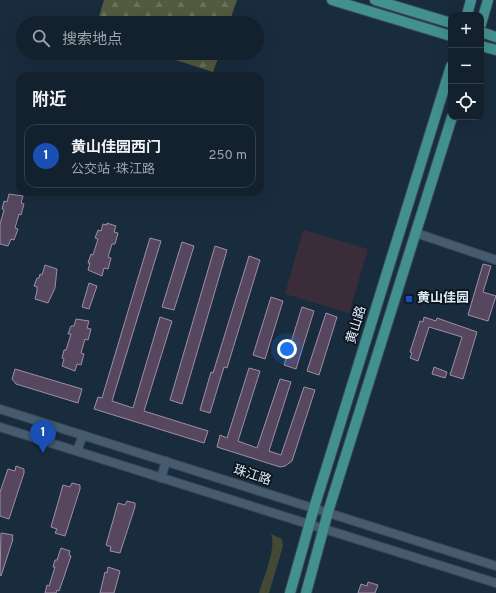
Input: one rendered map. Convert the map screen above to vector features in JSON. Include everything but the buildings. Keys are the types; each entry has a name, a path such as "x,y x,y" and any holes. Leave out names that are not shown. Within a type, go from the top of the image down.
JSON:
{"main road":[{"path":"332,0 448,35"},
{"path":"375,0 448,22"},
{"path":"468,12 471,0"},
{"path":"484,14 488,0"},
{"path":"484,33 496,37"},
{"path":"484,47 496,50"},
{"name":"黄山路","path":"290,593 314,508 448,76"},
{"path":"306,593 328,512 451,120"}],"street":[{"path":"416,233 496,260"},
{"name":"珠江路","path":"0,409 496,566"},
{"path":"0,427 310,523 496,583"},
{"path":"78,452 83,435"},
{"path":"161,478 166,461"}],"shaded area":[{"path":"303,230 368,249 349,313 285,294"}],"green space":[{"path":"104,0 237,0 231,16 99,16"},
{"path":"176,60 217,60 213,72"},
{"path":"271,534 282,539 283,546 269,593 259,593 271,555"}],"place":[{"name":"黄山佳园","path":"409,299"},
{"name":"黄山佳园西门","path":"43,453"}]}
